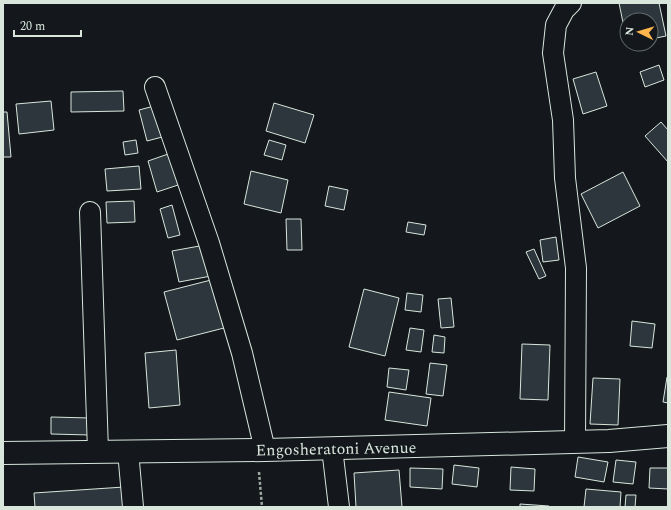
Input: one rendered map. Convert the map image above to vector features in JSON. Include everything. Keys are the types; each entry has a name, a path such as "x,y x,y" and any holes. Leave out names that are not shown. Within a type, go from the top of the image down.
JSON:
{"street":[{"path":"571,3 564,10 556,25 553,53 563,120 565,178 576,268 575,442"},
{"path":"155,88 220,280 242,353 261,450"},
{"path":"90,212 98,451"},
{"name":"Engosheratoni Avenue","path":"3,453 261,450 575,442 668,436"},
{"path":"332,448 339,507"},
{"path":"128,451 133,507"}],"path":[{"path":"261,450 262,507"}],"building":[{"path":"619,3 659,3 666,36 659,37 659,12 621,12"},
{"path":"659,65 664,80 645,87 640,72"},
{"path":"596,72 607,106 583,114 573,79"},
{"path":"123,91 124,111 71,112 71,92"},
{"path":"51,101 54,130 19,134 16,104"},
{"path":"274,103 314,115 305,143 266,131"},
{"path":"158,105 166,136 147,141 139,110"},
{"path":"3,112 7,112 11,157 3,157"},
{"path":"661,122 668,130 668,162 645,136"},
{"path":"136,140 138,153 125,155 123,142"},
{"path":"269,140 286,145 282,160 264,155"},
{"path":"174,152 184,183 157,192 148,161"},
{"path":"139,166 141,189 107,191 105,169"},
{"path":"251,171 288,180 281,213 244,204"},
{"path":"623,172 640,206 598,228 581,194"},
{"path":"329,186 348,190 344,210 325,206"},
{"path":"134,201 135,222 107,223 106,202"},
{"path":"172,205 180,235 168,238 160,209"},
{"path":"286,219 301,219 302,250 287,250"},
{"path":"408,222 426,225 424,235 406,232"},
{"path":"556,237 559,260 543,262 540,240"},
{"path":"205,245 211,276 179,282 172,251"},
{"path":"534,249 546,276 539,279 526,252"},
{"path":"211,280 224,328 177,340 164,292"},
{"path":"364,289 399,298 385,356 349,347"},
{"path":"407,293 423,295 421,312 405,310"},
{"path":"451,298 454,327 441,328 438,299"},
{"path":"632,321 655,324 652,348 630,346"},
{"path":"410,328 424,330 421,352 406,350"},
{"path":"434,335 445,337 444,353 432,352"},
{"path":"522,344 550,345 548,400 520,399"},
{"path":"176,350 180,405 149,408 145,353"},
{"path":"430,363 447,365 443,396 426,394"},
{"path":"389,368 409,370 406,390 387,387"},
{"path":"667,377 668,378 668,403 663,402"},
{"path":"593,378 620,379 618,425 590,424"},
{"path":"389,392 431,398 427,426 385,420"},
{"path":"51,417 90,418 90,435 51,434"},
{"path":"578,457 608,462 604,482 575,477"},
{"path":"616,460 636,462 633,484 613,482"},
{"path":"454,465 479,468 477,487 452,484"},
{"path":"511,467 535,469 534,491 510,490"},
{"path":"410,468 443,469 442,489 410,487"},
{"path":"650,468 668,468 668,489 649,488"},
{"path":"399,470 402,507 356,507 354,473"},
{"path":"124,487 125,507 35,507 34,493"},
{"path":"586,489 621,492 620,507 584,507"},
{"path":"626,495 636,495 635,507 625,507"},
{"path":"520,504 549,506 520,507"}]}
